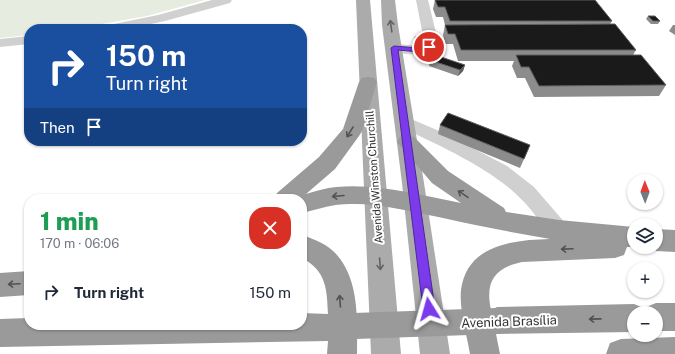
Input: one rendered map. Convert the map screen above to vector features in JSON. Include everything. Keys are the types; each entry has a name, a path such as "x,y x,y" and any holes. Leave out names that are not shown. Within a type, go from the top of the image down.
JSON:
{"highway":[{"path":"291,194 327,163 352,131 368,82"},
{"path":"406,132 440,177 472,200 507,222"},
{"path":"307,203 334,196 351,195 375,197 415,203 507,222 559,230 627,236"},
{"path":"663,240 675,241"},
{"path":"663,246 675,245"},
{"path":"485,354 475,301 475,289 480,274 489,264 503,255 522,251 627,246"},
{"path":"307,248 320,255 329,264 336,279 340,297 342,354"},
{"path":"0,285 24,283"},
{"path":"663,317 675,317"},
{"name":"Avenida Brasília","path":"307,327 627,318"},
{"name":"Avenida Brasília","path":"0,333 163,330"},
{"path":"621,354 675,352"}],"main road":[{"name":"Avenida Winston Churchill","path":"363,0 386,354"},
{"path":"388,0 435,354"}],"street":[{"path":"132,24 226,0"},
{"path":"394,48 419,50 429,47 432,41 422,0"},
{"path":"0,43 24,41"},
{"path":"406,132 438,137 500,171 527,192 559,230"}],"shaded area":[{"path":"0,0 205,0 147,16 101,24 24,24 24,36 0,38"}],"building":[{"path":"435,0 595,0 612,21 450,21 445,7 438,7"},
{"path":"648,16 655,16 660,21 653,21"},
{"path":"615,24 636,50 461,50 455,34 448,34 445,25"},
{"path":"415,37 422,37 422,41 415,40"},
{"path":"435,55 465,65 460,70 430,60"},
{"path":"516,55 641,55 666,85 539,86 529,67 521,67"},
{"path":"448,113 530,145 524,159 440,125"}],"route":[{"path":"429,47 419,50 394,48 429,309"}]}
